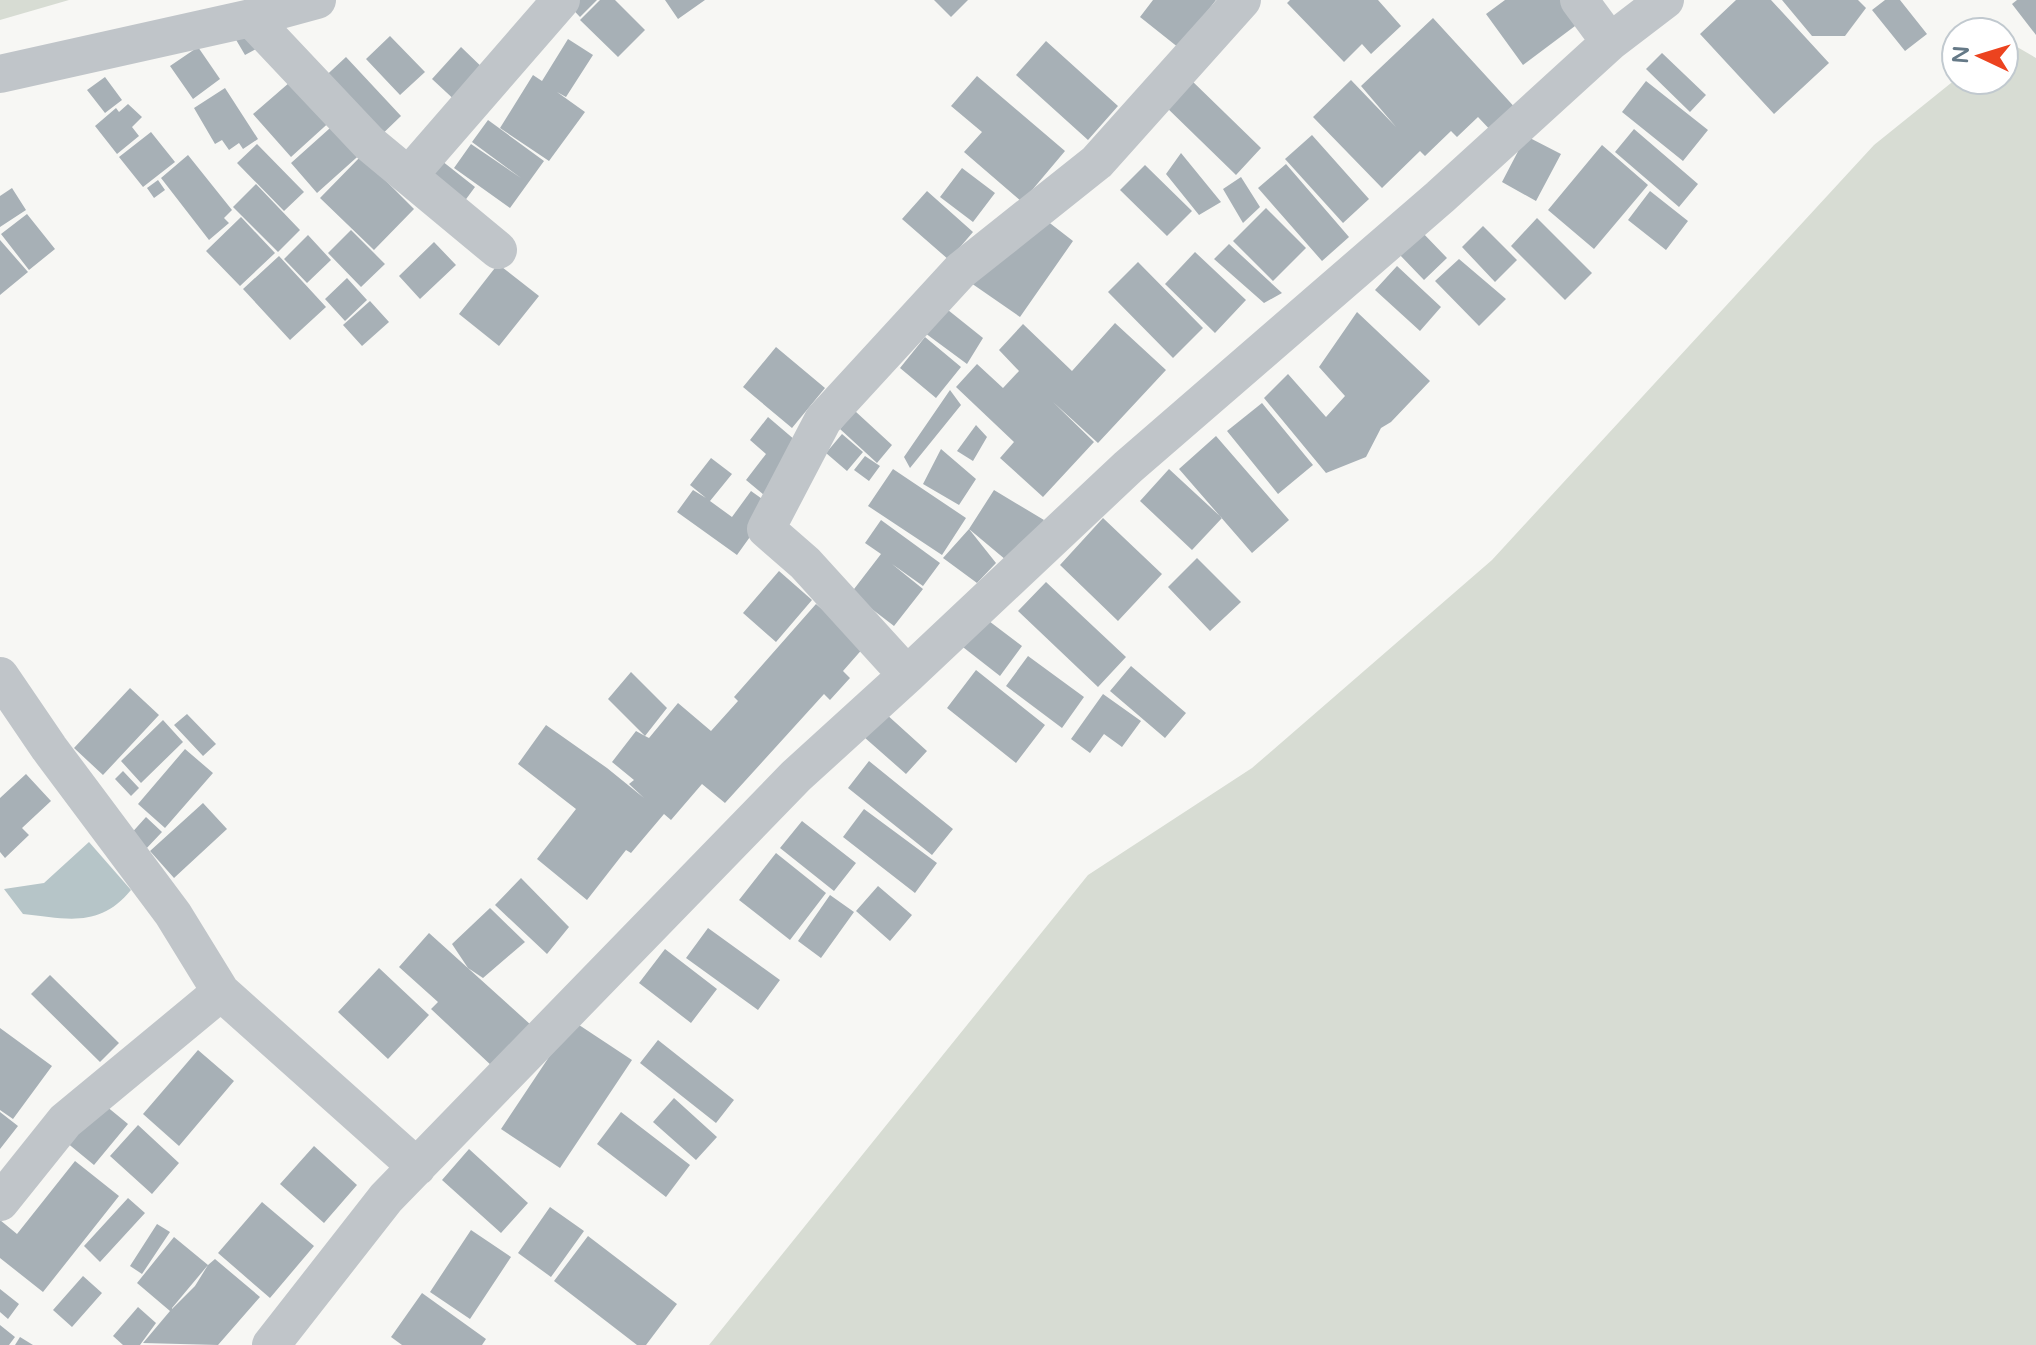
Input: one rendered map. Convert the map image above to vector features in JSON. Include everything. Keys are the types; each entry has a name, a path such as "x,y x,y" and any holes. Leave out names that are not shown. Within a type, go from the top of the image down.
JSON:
{"street":[{"path":"0,74 251,18 317,0"},
{"path":"907,675 805,563 766,529 823,420 960,271 1097,162 1242,0"},
{"path":"1579,0 1610,42"},
{"path":"271,1345 386,1198 796,776 1128,467 1440,197 1610,42 1665,0"},
{"path":"409,175 539,9"},
{"path":"251,18 369,143 498,250"},
{"path":"0,676 49,748 173,914 221,992 417,1167"},
{"path":"0,1202 65,1121 221,992"}],"shaded area":[{"path":"0,0 69,0 0,20"},
{"path":"2020,49 2036,58 2036,1345 709,1345 1088,875 1252,768 1492,560 1874,145 1940,92 1940,96 2020,96"},
{"path":"89,842 131,890 119,902 95,916 69,919 23,914 4,889 44,883"}],"building":[{"path":"564,0 597,0 580,17"},
{"path":"600,0 615,0 645,30 618,57 580,20"},
{"path":"665,0 705,0 678,19"},
{"path":"934,0 968,0 951,17"},
{"path":"1153,0 1216,0 1179,48 1140,17"},
{"path":"1290,0 1378,0 1401,26 1371,54 1362,44 1344,62 1287,3"},
{"path":"1505,0 1561,0 1579,23 1523,65 1486,14"},
{"path":"1736,0 1771,0 1829,63 1774,114 1700,34"},
{"path":"1782,0 1858,0 1866,8 1845,36 1812,36"},
{"path":"1885,0 1900,0 1927,34 1905,51 1872,10"},
{"path":"2017,0 2036,0 2036,35 2012,4"},
{"path":"1433,18 1519,112 1495,135 1478,117 1457,137 1451,131 1425,156 1420,151 1382,188 1313,117 1351,80 1396,127 1361,86"},
{"path":"247,32 256,49 245,55 235,38"},
{"path":"390,36 425,72 400,95 366,59"},
{"path":"568,39 593,55 566,97 557,92 585,112 549,161 500,128 533,75 542,81"},
{"path":"1046,41 1118,106 1088,140 1016,75"},
{"path":"198,47 220,79 193,99 170,66"},
{"path":"461,47 489,74 460,105 432,79"},
{"path":"1662,53 1706,95 1690,112 1646,69"},
{"path":"346,57 401,116 373,143 318,83"},
{"path":"297,76 334,118 291,157 253,114"},
{"path":"977,76 1065,151 1022,202 964,152 982,132 951,106"},
{"path":"105,77 122,100 105,113 87,90"},
{"path":"1189,78 1261,148 1236,175 1163,104"},
{"path":"1646,81 1708,130 1683,161 1622,112"},
{"path":"225,88 258,139 243,149 239,143 229,150 222,140 215,144 194,108"},
{"path":"128,104 142,117 132,127 139,136 117,154 95,126 116,108 119,112"},
{"path":"339,120 365,150 317,193 291,163"},
{"path":"488,120 544,161 510,208 454,168 471,144 521,178 472,142"},
{"path":"1634,129 1698,184 1679,207 1615,152"},
{"path":"151,132 175,162 143,187 119,157"},
{"path":"1312,135 1369,199 1343,223 1285,159"},
{"path":"1526,136 1561,154 1536,201 1502,182"},
{"path":"257,144 304,192 284,211 237,163"},
{"path":"1602,145 1648,185 1594,249 1548,210"},
{"path":"1181,153 1221,202 1199,215 1166,174"},
{"path":"188,155 232,210 224,218 229,223 209,240 161,178"},
{"path":"361,156 414,209 374,250 320,198"},
{"path":"442,161 475,187 458,210 425,183"},
{"path":"1286,164 1349,237 1322,261 1258,188"},
{"path":"1145,165 1192,211 1167,236 1120,190"},
{"path":"962,168 995,193 973,222 940,197"},
{"path":"1241,177 1260,207 1243,223 1223,189"},
{"path":"158,180 165,190 154,198 147,188"},
{"path":"256,184 300,230 278,252 233,207"},
{"path":"12,188 26,210 0,227 0,196"},
{"path":"927,191 973,232 949,260 902,219"},
{"path":"1650,191 1688,221 1666,250 1628,220"},
{"path":"1266,208 1306,248 1273,281 1233,241"},
{"path":"27,214 55,249 29,270 1,234"},
{"path":"241,217 275,253 240,286 206,251"},
{"path":"1042,217 1073,241 1020,317 971,283"},
{"path":"1537,218 1592,273 1565,300 1511,246"},
{"path":"1483,226 1517,260 1495,282 1462,247"},
{"path":"351,230 385,264 361,287 328,253"},
{"path":"1421,231 1447,258 1424,280 1398,253"},
{"path":"308,235 331,260 307,283 284,259"},
{"path":"0,240 28,272 0,295"},
{"path":"434,242 456,265 420,299 399,276"},
{"path":"1229,244 1282,293 1264,303 1214,259"},
{"path":"1195,252 1246,300 1215,333 1165,284"},
{"path":"279,256 326,307 290,340 243,289"},
{"path":"1459,259 1506,299 1479,326 1435,281"},
{"path":"1138,262 1203,328 1173,358 1108,292"},
{"path":"498,264 539,296 499,346 459,314"},
{"path":"1397,266 1441,307 1420,331 1375,290"},
{"path":"347,278 367,300 345,321 325,299"},
{"path":"370,301 389,322 362,346 343,325"},
{"path":"943,306 983,338 967,364 925,333"},
{"path":"1357,312 1430,381 1391,422 1381,428 1366,457 1326,473 1264,398 1288,374 1326,417 1345,396 1319,367"},
{"path":"1115,323 1166,370 1098,443 1053,402 1094,442 1043,497 1000,458 1014,442 956,387 977,364 1003,388 1019,371 999,350 1023,324 1072,371"},
{"path":"925,337 961,367 936,398 900,368"},
{"path":"776,347 825,388 792,428 743,387"},
{"path":"950,390 961,405 910,468 904,457"},
{"path":"1262,403 1313,465 1278,494 1227,431"},
{"path":"855,411 892,445 877,463 840,429"},
{"path":"768,417 802,446 764,495 746,480 766,454 750,440"},
{"path":"976,425 987,437 973,461 957,451"},
{"path":"842,434 863,452 847,471 826,453"},
{"path":"1216,436 1289,520 1252,553 1179,469"},
{"path":"941,449 976,479 959,505 923,484"},
{"path":"865,456 880,466 869,481 854,470"},
{"path":"711,458 732,474 710,501 732,517 751,491 772,506 737,555 677,512 693,490 706,498 690,485"},
{"path":"893,469 966,518 942,555 868,506"},
{"path":"1169,469 1222,518 1192,550 1140,501"},
{"path":"994,490 1044,520 1026,548 1006,560 969,529"},
{"path":"1103,518 1162,574 1118,621 1060,565"},
{"path":"881,520 940,563 923,586 892,564 923,589 894,626 851,593 881,554 865,543"},
{"path":"969,529 996,563 977,583 943,558"},
{"path":"1197,558 1241,602 1210,631 1168,587"},
{"path":"779,571 812,600 776,642 743,613"},
{"path":"1046,582 1126,657 1098,687 1018,611"},
{"path":"816,604 865,646 843,671 850,678 830,700 824,694 725,803 702,784 671,820 664,814 631,853 626,850 587,900 537,859 576,809 518,764 546,725 644,798 629,784 634,780 612,762 636,731 649,738 678,703 711,731 738,701 734,697"},
{"path":"981,615 1022,646 1000,676 959,644"},
{"path":"1028,656 1084,697 1062,728 1006,686"},
{"path":"1131,666 1186,713 1165,738 1110,691"},
{"path":"976,670 1045,725 1016,763 947,708"},
{"path":"631,672 667,708 645,736 608,699"},
{"path":"130,688 159,715 103,775 74,748"},
{"path":"1103,694 1141,721 1122,747 1104,734 1090,753 1071,739"},
{"path":"885,713 927,751 906,774 864,737"},
{"path":"187,714 216,744 203,756 174,725"},
{"path":"163,720 183,742 141,783 121,761"},
{"path":"185,749 213,773 165,828 138,804"},
{"path":"869,761 953,829 932,855 848,788"},
{"path":"123,771 139,788 131,796 115,779"},
{"path":"26,774 51,801 22,828 29,835 5,858 0,852 0,798"},
{"path":"203,803 227,829 174,878 150,851"},
{"path":"864,809 937,863 915,893 843,837"},
{"path":"146,817 162,832 144,851 128,837"},
{"path":"802,821 856,863 834,891 780,848"},
{"path":"776,853 826,893 790,940 739,900"},
{"path":"521,878 569,927 547,954 495,905"},
{"path":"878,886 912,915 890,941 856,911"},
{"path":"830,895 854,912 821,958 798,941"},
{"path":"490,908 525,942 483,978 468,968 452,944"},
{"path":"708,928 780,980 758,1010 686,958"},
{"path":"429,933 531,1025 493,1067 431,1009 438,1002 399,967"},
{"path":"665,949 717,989 691,1023 639,983"},
{"path":"379,968 429,1015 388,1059 338,1012"},
{"path":"50,975 119,1043 100,1062 31,994"},
{"path":"573,1021 632,1060 560,1168 501,1129"},
{"path":"0,1028 52,1066 13,1119 0,1110"},
{"path":"658,1040 734,1100 716,1123 640,1063"},
{"path":"198,1050 234,1081 179,1146 143,1114"},
{"path":"674,1098 717,1137 696,1160 653,1122"},
{"path":"100,1101 128,1124 94,1165 66,1142"},
{"path":"0,1112 18,1126 0,1149"},
{"path":"621,1112 690,1165 666,1197 597,1144"},
{"path":"138,1125 179,1163 152,1194 110,1156"},
{"path":"314,1146 357,1185 324,1223 280,1184"},
{"path":"469,1149 528,1203 501,1233 442,1180"},
{"path":"75,1161 119,1196 43,1292 0,1258 0,1220 17,1234"},
{"path":"128,1198 145,1213 100,1262 84,1246"},
{"path":"262,1202 314,1246 270,1298 218,1253"},
{"path":"550,1207 584,1231 551,1277 518,1253"},
{"path":"157,1224 170,1232 142,1274 130,1266"},
{"path":"471,1230 511,1257 470,1319 430,1292"},
{"path":"588,1236 677,1304 646,1345 637,1345 554,1281"},
{"path":"174,1237 208,1265 215,1259 260,1297 218,1345 143,1343 170,1311 137,1283","holes":["208,1265 195,1286 172,1309"]},
{"path":"83,1276 102,1293 72,1327 53,1310"},
{"path":"0,1289 19,1304 8,1319 0,1312"},
{"path":"422,1293 486,1339 482,1345 402,1345 391,1337"},
{"path":"138,1307 156,1323 140,1345 123,1345 113,1336"},
{"path":"0,1325 15,1337 9,1345 0,1345"},
{"path":"20,1337 33,1345 15,1345"}]}
